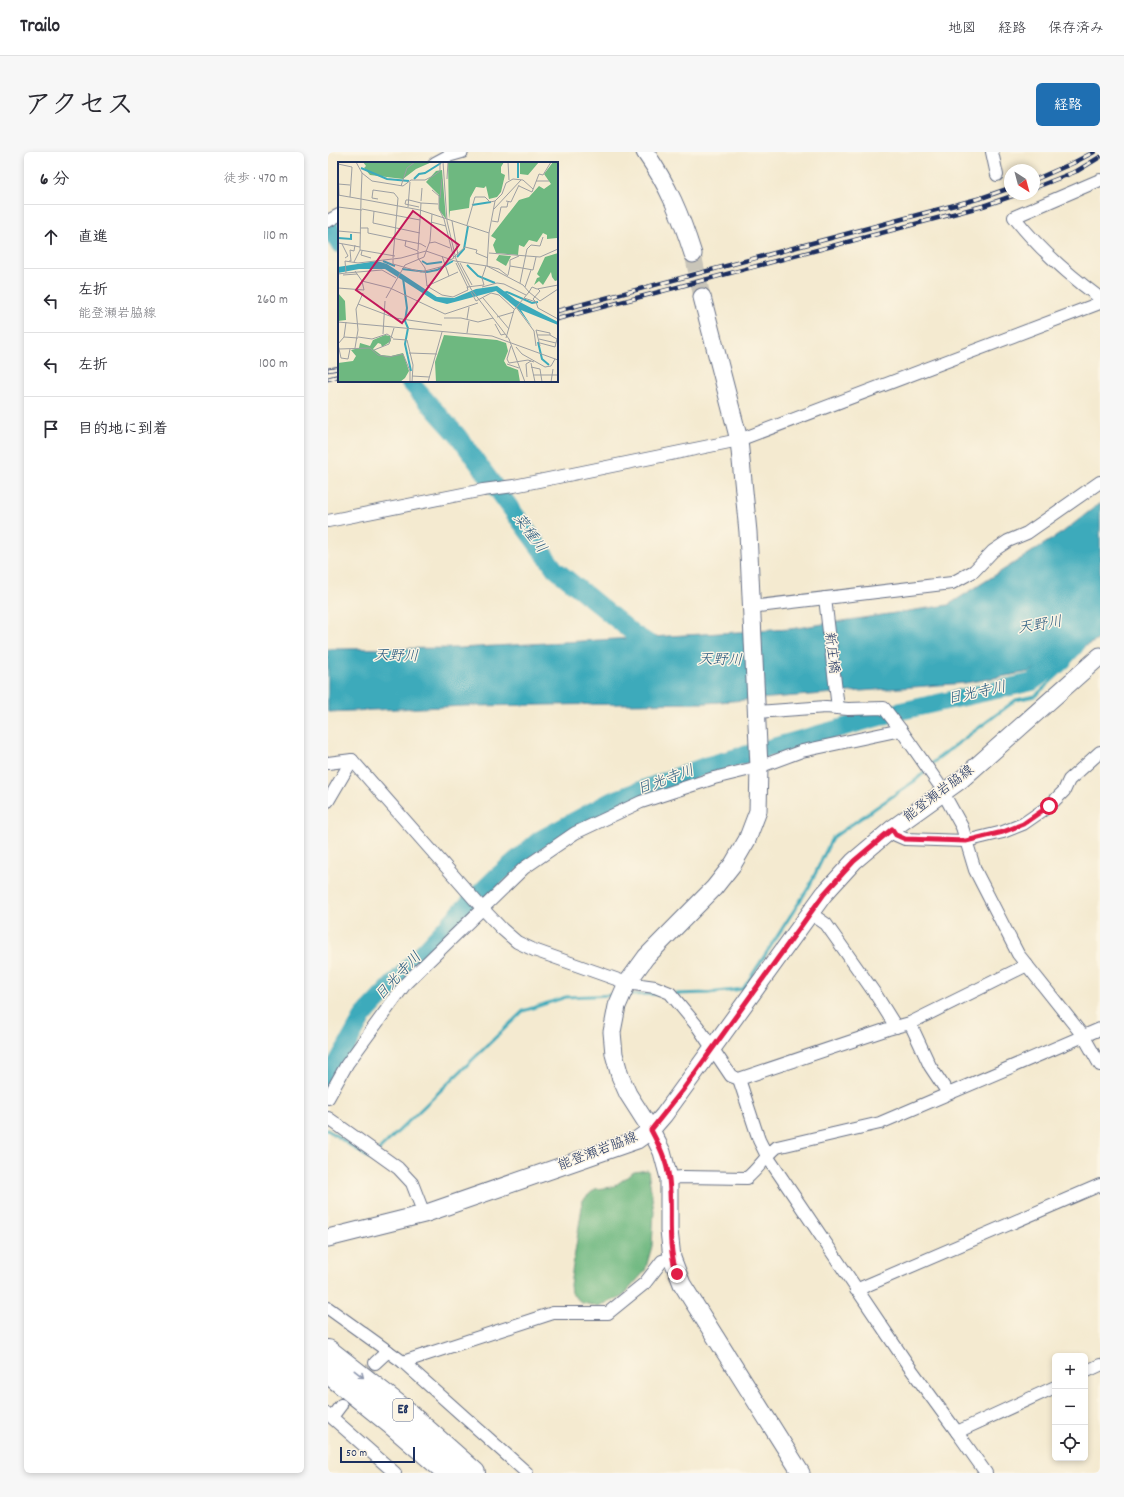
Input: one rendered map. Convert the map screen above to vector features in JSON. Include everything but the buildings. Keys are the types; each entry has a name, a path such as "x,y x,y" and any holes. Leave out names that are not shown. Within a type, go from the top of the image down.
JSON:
{"highway":[{"name":"E8","path":"328,1351 402,1410 474,1473"},
{"name":"E8","path":"328,1372 391,1423 449,1473"}],"street":[{"path":"437,162 448,156 462,152"},
{"path":"645,152 662,176 680,214 693,254"},
{"path":"992,152 997,175"},
{"path":"1100,180 1014,217 1026,233 1065,270 1100,298"},
{"path":"702,297 739,440 748,532 759,763 758,812 747,840 733,864 714,888 646,957 627,983 617,1006 612,1032 614,1054 620,1076 628,1094 651,1130 662,1152 669,1178 669,1230 672,1258 682,1284 801,1473"},
{"path":"328,521 483,490 514,486 739,440 1100,303"},
{"path":"751,611 824,598 952,583 974,572 993,551 1008,540 1027,533 1100,482"},
{"name":"新庄橋","path":"824,598 838,708"},
{"name":"能登瀬岩脇線","path":"328,1238 424,1214 637,1140 651,1130 682,1091 810,913 854,861 892,829 962,779 1100,656"},
{"path":"756,712 826,707 884,708 938,783"},
{"path":"328,1098 347,1064 406,983 481,906 524,868 574,833 641,802 759,763 802,751 899,728"},
{"path":"892,829 896,835 905,839 966,841 1003,832 1023,824 1049,806 1064,791 1069,780 1100,752"},
{"path":"352,760 481,906 502,929 517,942 534,950 627,983 655,987 670,993 713,1048 731,1076 739,1079 910,1023 1027,965"},
{"path":"328,762 352,760"},
{"path":"328,801 352,760"},
{"path":"946,798 962,827 976,870 1018,954 1084,1037 1100,1065"},
{"path":"810,913 826,924 876,995 896,1027"},
{"path":"910,1023 930,1066 948,1093"},
{"path":"669,1178 747,1178 758,1169 767,1156 777,1147 880,1123 1100,1029"},
{"path":"739,1079 759,1140 767,1156 856,1290 986,1473"},
{"path":"328,1118 398,1168 412,1183 424,1214"},
{"path":"856,1290 1100,1185"},
{"path":"403,1362 553,1313 608,1313 644,1283 662,1261 672,1258"},
{"path":"328,1308 403,1362 527,1473"},
{"path":"375,1363 388,1351"},
{"path":"1088,1371 1100,1365"},
{"path":"957,1432 1052,1387"},
{"path":"341,1406 330,1416 395,1473"}],"green space":[{"path":"648,1170 654,1211 652,1246 645,1271 622,1297 598,1306 582,1303 571,1293 570,1285 583,1200 595,1189 613,1187 634,1172"}],"water":[{"name":"天野川","path":"1100,503 1100,638 1029,672 965,683 706,703 466,706 328,712 328,649 460,648 790,629 948,605 1063,532"}],"waterway":[{"name":"菜種川","path":"328,223 338,242"},
{"name":"菜種川","path":"410,382 458,436 555,569 633,633 661,651"},
{"name":"日光寺川","path":"328,1079 364,1015 463,909 497,876 539,840 611,801 705,766 901,711 1032,682 1060,662 1075,646 1076,635"},
{"path":"930,766 937,759 1016,700 1035,696 1069,665 1074,650"},
{"path":"675,994 708,993 743,989 809,887 832,838 916,780 926,770"},
{"path":"629,995 659,994"},
{"path":"379,1150 523,1011 566,997 615,995"},
{"path":"328,1130 370,1159 375,1154"}],"tunnel":[{"path":"693,254 702,297"},
{"path":"341,1405 375,1363"}],"railway":[{"path":"1040,177 1094,152"},
{"path":"1040,186 1077,171 1100,157"},
{"path":"558,311 981,198 1004,190"},
{"path":"558,319 983,206 1004,199"},
{"path":"328,370 338,368"},
{"path":"328,379 338,376"}],"route":[{"path":"677,1274 672,1258 669,1230 669,1178 662,1152 651,1130 682,1091 824,894 854,861 892,829 896,835 905,839 966,841 1003,832 1023,824 1049,806"}]}
